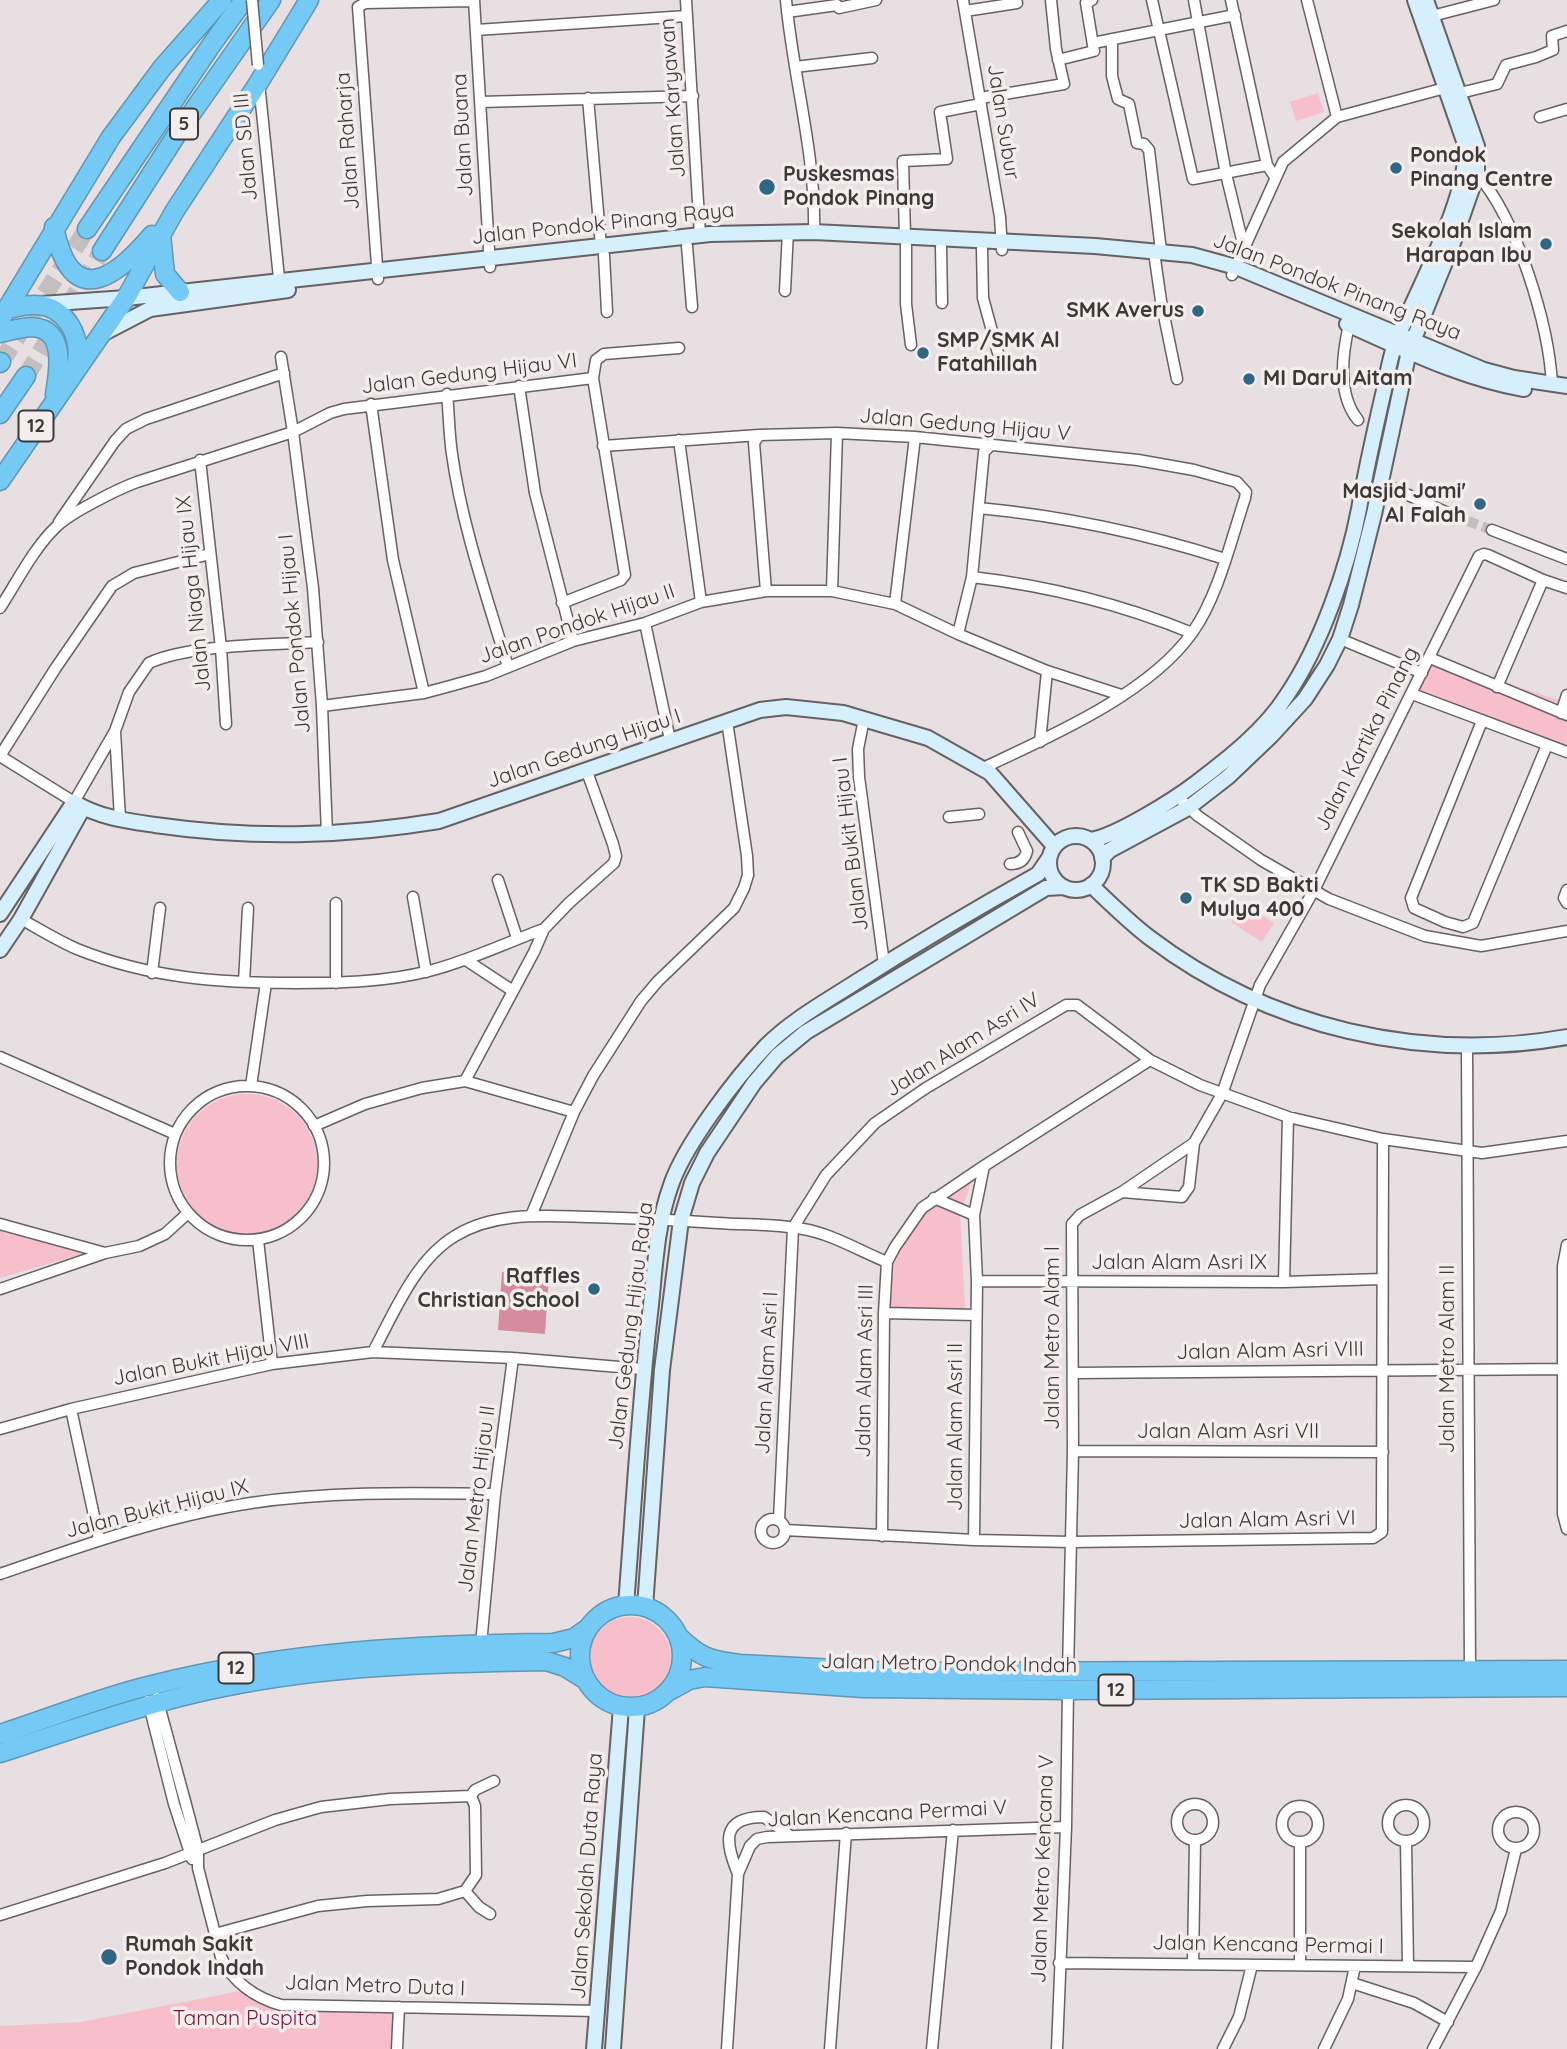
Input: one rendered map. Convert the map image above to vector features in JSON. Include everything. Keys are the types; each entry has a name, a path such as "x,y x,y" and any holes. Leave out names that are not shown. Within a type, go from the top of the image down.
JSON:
{"highway":[{"path":"2,313 111,137 162,68 222,0"},
{"name":"5","path":"87,229 244,0"},
{"name":"5","path":"102,251 177,134 271,0"},
{"path":"126,298 161,234 258,74 309,0"},
{"path":"54,227 65,264 78,276 93,279 113,272 124,264 174,212"},
{"path":"161,234 165,274 180,292"},
{"name":"12","path":"0,481 126,298"},
{"path":"33,305 53,310 69,323 74,332 78,352 73,373"},
{"name":"Jalan Pondok Pinang Raya","path":"2,313 33,305"},
{"path":"0,333 32,327 41,329 56,342 59,359 54,400"},
{"path":"0,414 26,376"},
{"path":"626,1605 645,1607"},
{"name":"12","path":"0,1734 148,1686 248,1665 375,1648 553,1643 574,1638 605,1612 626,1605"},
{"name":"12","path":"645,1607 662,1615 678,1636"},
{"path":"586,1680 580,1657 588,1628"},
{"path":"669,1691 682,1665 678,1636"},
{"name":"Jalan Metro Pondok Indah","path":"678,1636 696,1653 715,1661 892,1672 1567,1670"},
{"name":"12","path":"0,1753 153,1704 224,1687 406,1665 546,1661 565,1667 586,1680 604,1700 629,1707 655,1702 669,1691"},
{"name":"Jalan Metro Pondok Indah","path":"669,1691 689,1680 705,1677 863,1688 1068,1690 1567,1687"}],"main road":[{"path":"1090,840 1183,803 1264,724 1287,695 1321,632 1334,599 1359,512 1373,435 1444,232 1471,171 1477,146 1460,93 1415,0"},
{"path":"1426,0 1432,16 1445,88 1464,141 1471,171"},
{"name":"Jalan Pondok Pinang Raya","path":"101,335 150,309 247,290 603,250 788,235 814,236 1162,255 1191,264 1234,271 1503,386 1567,395"},
{"name":"Jalan Pondok Pinang Raya","path":"906,241 941,247 982,249 1002,246"},
{"name":"Jalan Pondok Pinang Raya","path":"1234,271 1349,325 1484,370 1560,386"},
{"name":"Jalan Pondok Pinang Raya","path":"33,305 180,292 247,290"},
{"path":"1102,858 1110,850 1183,803 1228,777 1305,699 1327,665 1340,639 1351,605 1374,513 1404,343"},
{"path":"1359,512 1367,510 1374,513"},
{"name":"Jalan Gedung Hijau I","path":"79,800 120,820 250,835 355,833 439,821 760,710 786,707 842,713 928,738 983,768 1051,852"},
{"path":"0,950 58,854 79,800"},
{"path":"0,914 79,800"},
{"path":"1075,835 1090,840 1100,851 1101,873 1091,885 1078,890 1064,887 1052,875 1051,852 1067,837 1075,835"},
{"name":"Jalan Gedung Hijau Raya","path":"626,1605 643,1369 661,1219 671,1183 689,1151 715,1110 767,1045 796,1020 884,964 1038,874 1051,852"},
{"path":"1091,885 1122,915 1171,953 1254,999 1311,1022 1400,1042 1467,1046 1504,1045 1567,1037"},
{"name":"Jalan Gedung Hijau Raya","path":"645,1607 662,1370 681,1220 692,1183 707,1153 754,1083 777,1056 806,1032 1046,888 1064,887"},
{"path":"628,1581 639,1586 645,1582"},
{"name":"Jalan Sekolah Duta Raya","path":"594,2049 619,1734 629,1707"},
{"name":"Jalan Sekolah Duta Raya","path":"613,2049 635,1737 629,1707"},
{"path":"619,1734 628,1733 635,1737"}],"street":[{"name":"Jalan SD III","path":"252,0 279,286"},
{"name":"Jalan Raharja","path":"378,275 358,7 365,3 474,0"},
{"name":"Jalan Buana","path":"474,0 490,262"},
{"name":"Jalan Karyawan","path":"686,0 693,96 696,242 692,307"},
{"path":"786,0 812,167 814,236"},
{"path":"787,12 836,5 839,8 876,0"},
{"path":"911,345 906,311 902,161 947,159 940,112 1063,85 1051,0"},
{"path":"1058,60 1093,52 1086,3 1092,0"},
{"path":"1152,0 1194,179 1267,165"},
{"path":"1194,0 1226,174 1244,248"},
{"path":"1231,0 1267,165 1275,177"},
{"path":"1307,0 1337,117"},
{"path":"1432,16 1494,0"},
{"path":"964,5 1017,3"},
{"name":"Jalan Subur","path":"964,5 1002,246"},
{"path":"1093,43 1234,15"},
{"path":"476,30 687,16"},
{"path":"1234,271 1283,163 1337,117 1445,88 1460,93 1497,84 1505,66 1553,50 1552,36 1567,31"},
{"path":"1112,39 1112,76 1118,99 1129,104 1137,143 1144,144 1149,149 1162,255 1160,297 1177,379"},
{"path":"795,67 872,58"},
{"path":"481,102 693,96"},
{"path":"589,98 607,312"},
{"path":"1539,117 1567,109"},
{"path":"1471,171 1490,189 1510,228 1543,321 1560,386"},
{"path":"786,291 788,235"},
{"path":"941,247 942,303"},
{"path":"982,249 983,298 998,353"},
{"path":"1349,325 1343,374 1348,401 1358,420"},
{"name":"Jalan Gedung Hijau VI","path":"57,525 120,488 293,432 330,413 371,404 593,378 596,360 604,354 679,348"},
{"name":"Jalan Pondok Hijau I","path":"281,357 293,432 317,642 327,835"},
{"path":"0,608 42,543 115,440 126,429 146,419 284,373"},
{"path":"562,603 621,580 625,572 593,378"},
{"path":"519,386 528,462 573,641"},
{"path":"447,394 452,453 460,497 470,541 508,667"},
{"path":"371,404 393,560 424,693"},
{"path":"832,591 837,433"},
{"name":"Jalan Gedung Hijau V","path":"603,446 759,435 837,433 991,444 1138,460 1194,470 1237,482 1244,488 1245,498 1225,559"},
{"path":"759,435 754,443 766,591"},
{"path":"895,604 915,438"},
{"path":"679,440 701,602"},
{"path":"958,634 972,577 984,452 991,444"},
{"name":"Jalan Niaga Hijau IX","path":"200,460 221,648 226,724"},
{"path":"1381,483 1454,516"},
{"path":"979,508 1052,516 1103,526 1185,546 1225,559 1203,615 1192,633 1166,661 1121,695 1040,742 983,768"},
{"path":"1492,530 1567,559"},
{"path":"210,554 134,573 112,586 0,756 79,800 115,731 129,692 149,663 174,655 221,648 317,642"},
{"name":"Jalan Kartika Pinang","path":"1254,999 1314,890 1479,556 1488,555 1543,580"},
{"path":"972,577 1079,595 1131,610 1192,633"},
{"path":"1497,687 1543,580 1567,588"},
{"name":"Jalan Pondok Hijau II","path":"322,706 424,693 508,667 573,641 645,623 701,602 766,591 832,591 895,604 1047,671 1121,695"},
{"path":"645,623 670,740"},
{"path":"1340,639 1422,673"},
{"path":"1430,658 1564,714 1567,695"},
{"path":"1040,742 1047,671"},
{"path":"1412,694 1567,752"},
{"name":"Jalan Bukit Hijau I","path":"864,719 858,749 859,777 884,964"},
{"path":"531,1216 574,1112 593,1076 641,1001 658,981 734,908 744,888 748,875 747,856 727,721"},
{"path":"1482,721 1413,888 1414,908 1427,915 1459,926 1470,926 1547,745"},
{"path":"115,731 120,820"},
{"path":"464,1081 544,929 614,863 613,844 586,769"},
{"path":"1183,803 1261,860 1329,899 1425,936 1481,946 1567,931"},
{"path":"949,817 979,814"},
{"path":"1010,864 1017,864 1026,857 1027,851 1018,832"},
{"path":"498,880 517,938"},
{"path":"1567,890 1564,898 1567,903"},
{"path":"413,897 426,972"},
{"path":"336,903 336,983"},
{"path":"152,973 160,908"},
{"path":"244,982 248,908"},
{"path":"21,919 75,948 152,973 182,978 266,983 336,983 426,972 466,960 544,929"},
{"path":"466,960 513,991"},
{"path":"251,1086 266,983"},
{"name":"Jalan Metro Alam I","path":"1068,1672 1073,1451 1072,1224 1074,1219 1122,1192 1194,1143 1222,1094 1254,999"},
{"name":"Jalan Alam Asri IV","path":"793,1228 826,1175 876,1123 926,1088 1066,1004 1077,1005 1150,1060 1222,1094 1288,1117 1383,1139 1468,1151 1502,1152 1567,1141"},
{"name":"Jalan Metro Alam II","path":"1467,1046 1470,1671"},
{"path":"0,1057 175,1134"},
{"name":"Jalan Alam Asri III","path":"882,1536 887,1262 909,1225 934,1198 1150,1060"},
{"path":"314,1126 365,1104 422,1088 464,1081 574,1112"},
{"path":"251,1086 281,1094 300,1107 314,1126 324,1161 316,1198 293,1226 276,1235 239,1241 202,1227 188,1213 178,1199 172,1183 170,1158 175,1134 183,1120 205,1098 227,1089 251,1086"},
{"path":"1284,1282 1288,1117"},
{"name":"Jalan Alam Asri VI","path":"1071,1542 1373,1538 1382,1532 1383,1139"},
{"path":"1122,1192 1182,1197 1189,1187 1194,1143"},
{"name":"Jalan Alam Asri II","path":"974,1540 974,1215 985,1166"},
{"path":"934,1198 974,1215"},
{"path":"0,1289 105,1253 139,1246 165,1234 188,1213"},
{"path":"373,1352 422,1266 451,1237 477,1224 531,1216 661,1219 793,1228 813,1231 887,1262"},
{"path":"0,1224 105,1253"},
{"name":"Jalan Alam Asri I","path":"793,1228 782,1525 882,1536 1071,1542"},
{"path":"258,1240 272,1364"},
{"path":"1567,1245 1563,1266 1563,1514 1567,1529"},
{"name":"Jalan Alam Asri IX","path":"976,1281 1284,1282 1382,1279"},
{"name":"Jalan Alam Asri II","path":"884,1313 976,1315"},
{"name":"Jalan Bukit Hijau VIII","path":"0,1429 71,1409 272,1364 373,1352 513,1358 643,1369"},
{"name":"Jalan Metro Hijau II","path":"481,1644 495,1494 513,1358"},
{"name":"Jalan Alam Asri VIII","path":"1073,1373 1565,1369"},
{"path":"71,1409 99,1539"},
{"name":"Jalan Alam Asri VII","path":"1073,1451 1383,1451"},
{"name":"Jalan Bukit Hijau IX","path":"0,1574 99,1539 197,1514 264,1502 336,1494 495,1494"},
{"name":"Jalan Metro Duta I","path":"148,1686 169,1759 186,1801 193,1851"},
{"name":"Jalan Metro Kencana V","path":"1057,2049 1066,1827 1068,1690"},
{"name":"Jalan Metro Duta I","path":"169,1759 174,1804 193,1851 226,1969 237,1982 276,2003 598,2011"},
{"path":"471,1796 475,1790 494,1781"},
{"path":"0,1915 165,1863 275,1821 321,1807 390,1799 471,1796"},
{"path":"215,1934 318,1906 367,1900 438,1899 465,1891 476,1875 475,1806 471,1796"},
{"path":"174,1804 186,1801"},
{"path":"738,1874 728,1846 728,1836 734,1826 744,1819 764,1817 789,1835"},
{"name":"Jalan Kencana Permai V","path":"727,2049 738,1874 750,1846 757,1839 789,1835 1066,1827"},
{"path":"932,2049 953,1830"},
{"path":"830,2049 846,1833"},
{"path":"1193,1964 1195,1840"},
{"path":"1406,1841 1408,1966"},
{"path":"1300,1842 1300,1965"},
{"path":"1433,2049 1476,1967 1501,1911 1516,1849"},
{"path":"465,1891 479,1907 490,1914"},
{"name":"Jalan Kencana Permai I","path":"1059,1963 1476,1967"},
{"path":"1223,2049 1240,2017 1252,1965"},
{"path":"1324,2049 1348,1999 1355,1966"},
{"path":"1352,1983 1413,2003 1448,2022"},
{"path":"397,2049 399,2007"}],"green space":[{"path":"1318,93 1324,112 1296,121 1290,102"},
{"path":"1433,658 1567,703 1567,744 1415,693"},
{"path":"1243,903 1274,923 1262,942 1231,922"},
{"path":"247,1094 274,1099 297,1114 312,1137 317,1164 312,1191 297,1214 274,1229 247,1234 220,1229 197,1214 182,1191 177,1164 182,1137 197,1114 220,1099"},
{"path":"972,1182 960,1212 965,1309 888,1308 894,1263 910,1233 927,1209"},
{"path":"0,1227 82,1254 0,1278"},
{"path":"630,1617 646,1620 659,1629 668,1642 671,1658 668,1674 659,1687 646,1696 630,1699 614,1696 601,1687 592,1674 589,1658 592,1642 601,1629 614,1620"},
{"name":"Taman Puspita","path":"248,1988 277,2002 401,2006 399,2049 0,2049 0,2026 81,2022"}],"shaded area":[{"path":"502,1272 549,1276 545,1334 498,1330"}],"tunnel":[{"path":"1,362 87,229"},
{"path":"26,376 102,251"},
{"path":"1454,516 1492,530"}],"place":[{"name":"Pondok Pinang Centre","path":"1396,168"},
{"name":"Puskesmas Pondok Pinang","path":"767,187"},
{"name":"Sekolah Islam Harapan Ibu","path":"1546,244"},
{"name":"SMK Averus","path":"1198,311"},
{"name":"SMP/SMK Al Fatahillah","path":"923,353"},
{"name":"MI Darul Aitam","path":"1249,379"},
{"name":"Masjid Jami' Al Falah","path":"1480,504"},
{"name":"TK SD Bakti Mulya 400","path":"1186,898"},
{"name":"Raffles Christian School","path":"594,1289"},
{"name":"Rumah Sakit Pondok Indah","path":"109,1957"}]}
